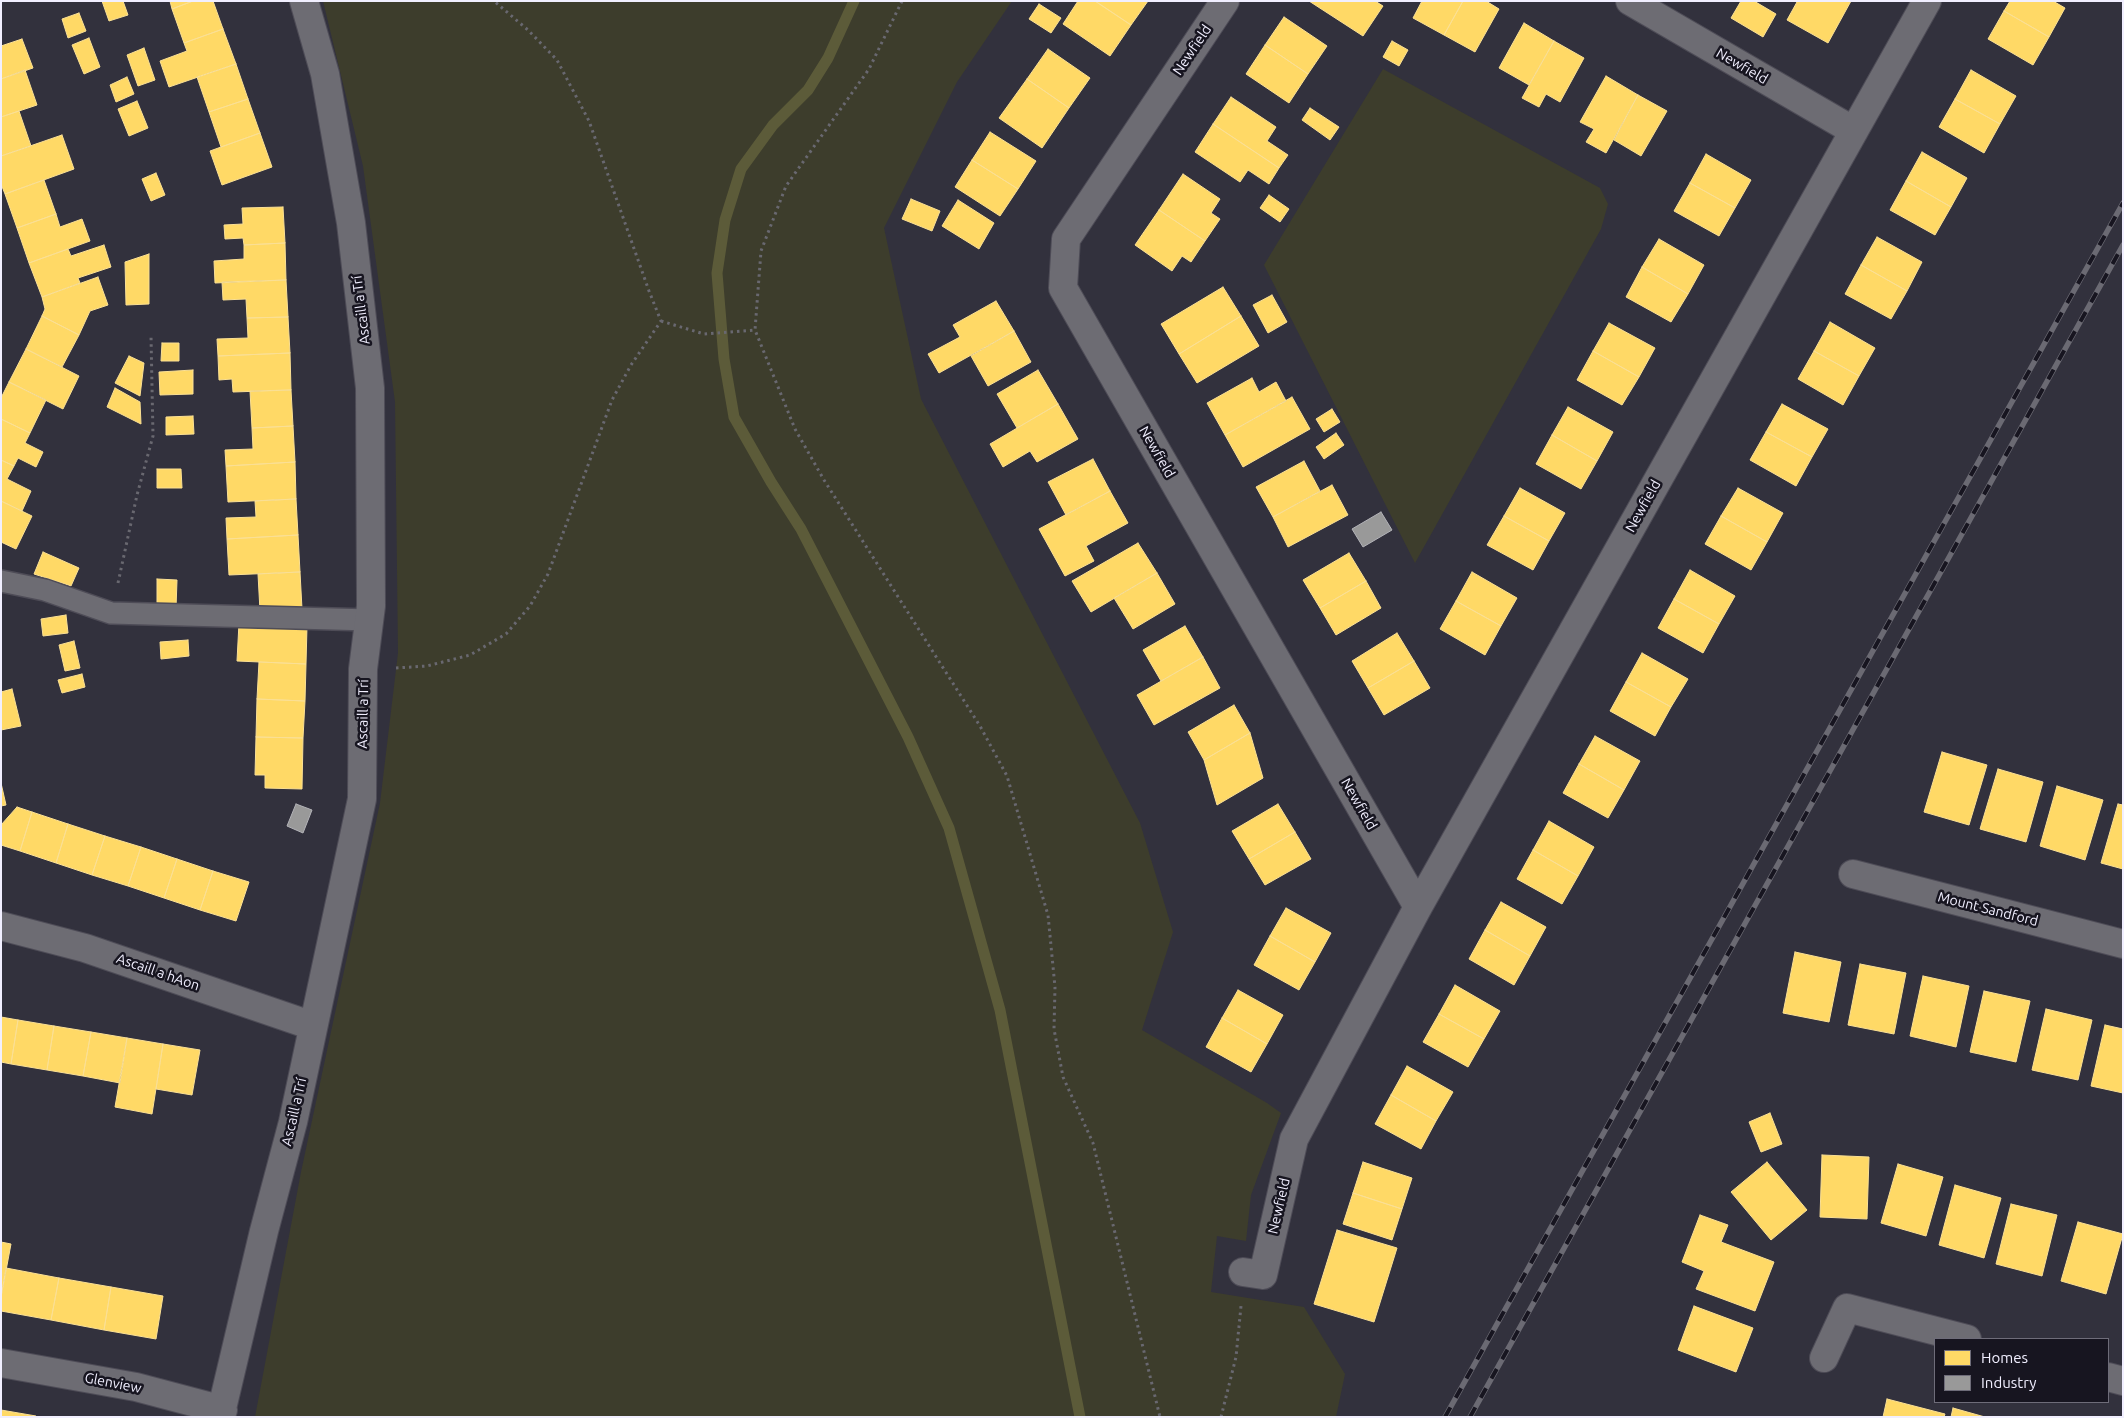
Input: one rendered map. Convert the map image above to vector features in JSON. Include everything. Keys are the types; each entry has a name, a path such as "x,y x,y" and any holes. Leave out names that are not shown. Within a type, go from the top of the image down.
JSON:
{"street":[{"name":"Ascaill a Trí","path":"222,1414 264,1231 293,1122 362,799 363,669 370,620 371,596 370,388 351,223 325,74 304,1"},
{"name":"Newfield","path":"1225,1 1066,240 1063,288 1418,907"},
{"name":"Newfield","path":"1630,1 1854,131"},
{"name":"Newfield","path":"1242,1272 1263,1276 1294,1139 1418,907 1927,1"},
{"name":"Mount Sandford","path":"1853,874 2123,944"},
{"name":"Ascaill a hAon","path":"1,926 95,951 313,1026"},
{"path":"1824,1358 1847,1308 1963,1338"},
{"name":"Glenview","path":"1,1363 136,1387 222,1414"},
{"path":"2109,1377 2123,1381"}],"lane":[{"path":"1,581 45,590 111,613 370,620"}],"path":[{"path":"494,1 528,30 557,60 585,112 648,291 661,321 704,334 755,330"},
{"path":"902,1 869,69 786,186 761,251 755,330 795,429 804,446 980,726 1008,776 1048,915 1055,987 1054,1029 1063,1077 1093,1144 1160,1417"},
{"path":"363,669 427,666 470,655 506,634 530,606 548,574 612,400 661,321"},
{"path":"111,613 137,495 153,436 151,336"},
{"path":"1221,1417 1236,1358 1242,1272"}],"green space":[{"path":"323,1 1012,1 957,82 884,228 921,399 1140,823 1173,932 1142,1030 1281,1113 1251,1195 1246,1241 1217,1236 1211,1292 1304,1307 1345,1374 1336,1417 255,1417 301,1172 380,803 398,653 395,402 363,166"},
{"path":"1383,69 1600,188 1608,204 1601,229 1415,563 1264,265"}],"building: Homes":[{"path":"102,1 123,1 128,15 109,21"},
{"path":"170,1 193,1 172,9"},
{"path":"193,1 213,1 223,29 184,43 172,9"},
{"path":"1078,1 1095,1 1131,25 1110,56 1063,24"},
{"path":"1095,1 1148,1 1131,25"},
{"path":"1309,1 1375,1 1383,6 1363,36"},
{"path":"1422,1 1463,1 1444,35 1413,18"},
{"path":"1463,1 1486,1 1499,9 1475,52 1444,35"},
{"path":"1741,1 1754,1 1776,14 1763,37 1731,18"},
{"path":"1795,1 1851,1 1828,43 1787,20 1797,2"},
{"path":"2010,1 2053,1 2065,8 2049,37 2004,11"},
{"path":"1039,4 1061,18 1051,33 1029,19"},
{"path":"2004,11 2049,37 2033,65 1988,39"},
{"path":"79,13 86,31 68,38 62,19"},
{"path":"1284,17 1327,46 1308,74 1265,45"},
{"path":"1524,23 1554,41 1529,85 1499,68"},
{"path":"223,29 236,64 169,87 160,61 187,51 184,43"},
{"path":"89,38 100,67 84,74 72,45"},
{"path":"22,39 33,68 1,79 1,46"},
{"path":"1392,41 1408,50 1399,66 1383,57"},
{"path":"1554,41 1584,58 1560,102 1546,94 1539,107 1522,98"},
{"path":"1265,45 1308,74 1289,103 1246,74"},
{"path":"144,48 155,80 138,86 127,55"},
{"path":"1048,49 1090,78 1069,108 1027,79"},
{"path":"236,64 248,99 209,112 197,77"},
{"path":"25,70 37,105 1,117 1,79"},
{"path":"1971,70 2016,96 2000,124 1955,99"},
{"path":"1606,76 1638,95 1606,153 1586,142 1594,129 1580,122"},
{"path":"127,77 134,94 116,102 110,85"},
{"path":"1027,79 1069,108 1042,148 999,118"},
{"path":"1638,95 1667,111 1641,156 1614,140"},
{"path":"1231,97 1276,127 1267,141 1288,155 1279,168 1213,124"},
{"path":"248,99 260,133 221,147 209,112"},
{"path":"1955,99 2000,124 1984,153 1939,127"},
{"path":"137,101 148,128 129,136 118,109"},
{"path":"1310,108 1339,127 1330,140 1302,120"},
{"path":"19,111 31,146 1,156 1,117"},
{"path":"1213,124 1279,168 1269,184 1248,170 1240,182 1195,152"},
{"path":"990,132 1036,161 1018,189 972,160"},
{"path":"260,133 272,167 222,185 210,151"},
{"path":"62,135 74,169 5,194 1,184 1,156"},
{"path":"1922,152 1967,178 1951,207 1906,181"},
{"path":"1706,154 1751,180 1735,208 1690,183"},
{"path":"972,160 1018,189 1000,216 955,187"},
{"path":"156,173 165,195 151,201 142,179"},
{"path":"1183,174 1220,199 1211,213 1220,219 1205,241 1159,210"},
{"path":"44,180 56,214 17,228 5,194"},
{"path":"1906,181 1951,207 1935,235 1890,210"},
{"path":"1690,183 1735,208 1719,236 1674,211"},
{"path":"1269,195 1289,209 1280,222 1260,208"},
{"path":"911,199 940,211 932,231 902,219"},
{"path":"958,200 994,223 979,249 942,226"},
{"path":"283,207 285,243 244,245 243,238 225,239 224,225 243,224 242,208"},
{"path":"1159,210 1205,241 1191,262 1182,256 1172,271 1135,245"},
{"path":"56,214 60,227 82,219 90,241 29,263 17,228"},
{"path":"1877,237 1922,262 1907,291 1861,265"},
{"path":"1659,239 1704,265 1688,294 1642,267"},
{"path":"285,243 286,280 215,283 214,261 244,259 244,245"},
{"path":"104,245 111,267 78,278 80,283 42,297 29,263 68,249 71,256"},
{"path":"149,254 149,304 126,305 125,262"},
{"path":"1861,265 1907,291 1891,319 1845,294"},
{"path":"1642,267 1688,294 1671,322 1626,297"},
{"path":"98,277 108,305 90,311 79,335 42,316 45,309 42,297"},
{"path":"286,280 288,317 247,318 246,299 223,300 222,282"},
{"path":"1223,287 1241,316 1179,354 1161,324"},
{"path":"1272,295 1287,322 1268,333 1253,305"},
{"path":"996,301 1014,331 939,373 928,354 960,337 953,325"},
{"path":"42,316 79,335 62,367 26,349"},
{"path":"1241,316 1259,346 1197,383 1179,354"},
{"path":"288,317 290,353 218,356 217,339 248,338 247,318"},
{"path":"1830,322 1875,348 1859,376 1814,351"},
{"path":"1609,323 1655,348 1639,377 1593,351"},
{"path":"1014,331 1031,362 988,386 971,356"},
{"path":"162,343 179,343 179,361 161,361"},
{"path":"26,349 79,376 63,409 9,382"},
{"path":"1593,351 1639,377 1622,405 1577,380"},
{"path":"1814,351 1859,376 1843,405 1798,379"},
{"path":"290,353 291,390 233,392 232,379 219,380 218,356"},
{"path":"129,356 144,363 140,396 115,383"},
{"path":"193,370 193,394 160,395 159,372"},
{"path":"1038,370 1058,404 1017,428 997,394"},
{"path":"1252,378 1259,392 1276,382 1286,401 1225,435 1207,403"},
{"path":"9,382 46,400 30,433 1,419 1,398"},
{"path":"115,388 140,402 141,424 107,407"},
{"path":"291,390 293,426 252,428 250,391"},
{"path":"1292,397 1310,429 1243,467 1225,435"},
{"path":"1058,404 1078,439 1037,462 1030,451 1003,467 990,444"},
{"path":"1782,404 1828,429 1812,457 1766,432"},
{"path":"1568,407 1613,432 1597,461 1552,435"},
{"path":"1332,409 1340,422 1324,432 1316,419"},
{"path":"193,416 194,434 166,435 166,417"},
{"path":"1,419 30,433 25,443 43,452 36,467 18,458 14,466 1,460"},
{"path":"293,426 295,462 226,466 225,450 253,449 252,428"},
{"path":"1766,432 1812,457 1796,486 1750,460"},
{"path":"1336,433 1344,445 1324,459 1316,447"},
{"path":"1552,435 1597,461 1581,489 1536,464"},
{"path":"1093,459 1110,491 1066,515 1048,482"},
{"path":"1,460 14,466 7,479 31,491 22,511 1,501"},
{"path":"1304,461 1320,491 1273,517 1256,487"},
{"path":"295,462 296,499 228,502 226,466"},
{"path":"157,469 181,469 182,488 157,488"},
{"path":"1332,485 1348,515 1288,547 1273,517"},
{"path":"1520,488 1565,513 1549,541 1504,516"},
{"path":"1738,488 1783,513 1767,542 1721,516"},
{"path":"1110,491 1128,523 1086,546 1094,561 1065,576 1039,529"},
{"path":"296,499 298,535 227,539 226,518 256,517 255,501"},
{"path":"1,501 32,516 16,549 1,542"},
{"path":"1504,516 1549,541 1533,570 1487,545"},
{"path":"1721,516 1767,542 1751,570 1705,544"},
{"path":"298,535 300,572 229,575 227,539"},
{"path":"1138,543 1157,573 1091,612 1072,581"},
{"path":"43,552 79,568 71,586 34,574"},
{"path":"1349,553 1366,581 1320,608 1303,580"},
{"path":"1690,570 1735,596 1719,624 1674,599"},
{"path":"300,572 302,609 260,611 258,574"},
{"path":"1472,572 1517,598 1501,626 1456,601"},
{"path":"1157,573 1175,604 1133,629 1114,598"},
{"path":"157,579 177,580 176,608 157,608"},
{"path":"1366,581 1381,608 1336,635 1320,608"},
{"path":"1674,599 1719,624 1703,653 1658,628"},
{"path":"1456,601 1501,626 1485,655 1440,629"},
{"path":"66,615 68,633 43,636 41,619"},
{"path":"239,623 307,626 306,664 237,661"},
{"path":"1185,626 1203,657 1161,681 1143,650"},
{"path":"1397,633 1414,661 1368,688 1352,661"},
{"path":"188,640 189,656 161,659 160,642"},
{"path":"74,641 80,668 65,671 59,645"},
{"path":"1642,653 1688,679 1671,707 1626,682"},
{"path":"1203,657 1220,688 1154,725 1137,695"},
{"path":"1414,661 1430,688 1384,715 1368,688"},
{"path":"259,662 306,664 305,701 257,699"},
{"path":"82,674 85,687 62,693 58,680"},
{"path":"1626,682 1671,707 1655,736 1610,711"},
{"path":"12,689 21,726 1,730 1,692"},
{"path":"257,699 305,701 303,738 256,737"},
{"path":"1234,705 1250,733 1204,760 1188,732"},
{"path":"1250,733 1263,778 1217,805 1204,760"},
{"path":"1595,736 1640,761 1624,790 1579,764"},
{"path":"256,737 303,738 302,789 265,788 265,775 255,775"},
{"path":"1942,752 1987,765 1969,825 1924,812"},
{"path":"1579,764 1624,790 1608,818 1563,793"},
{"path":"1998,769 2043,782 2026,842 1980,829"},
{"path":"1,783 6,805 1,806"},
{"path":"2057,786 2103,800 2085,860 2040,846"},
{"path":"1278,804 1295,832 1249,859 1232,831"},
{"path":"2118,804 2123,805 2123,869 2101,863"},
{"path":"17,807 32,812 20,851 1,845 1,825"},
{"path":"32,812 68,824 56,863 20,851"},
{"path":"1549,821 1594,847 1578,876 1533,850"},
{"path":"68,824 105,836 92,875 56,863"},
{"path":"1295,832 1311,859 1265,885 1249,859"},
{"path":"105,836 141,847 128,886 92,875"},
{"path":"141,847 177,859 164,898 128,886"},
{"path":"1533,850 1578,876 1562,904 1517,879"},
{"path":"177,859 213,871 200,910 164,898"},
{"path":"213,871 249,882 236,921 200,910"},
{"path":"1501,902 1546,927 1530,956 1485,930"},
{"path":"1286,908 1331,933 1315,962 1270,936"},
{"path":"1485,930 1530,956 1514,985 1469,959"},
{"path":"1270,936 1315,962 1299,990 1254,965"},
{"path":"1795,952 1841,962 1829,1022 1783,1013"},
{"path":"1860,964 1906,973 1894,1034 1848,1025"},
{"path":"1923,976 1969,986 1956,1047 1910,1036"},
{"path":"1455,985 1500,1011 1484,1039 1439,1014"},
{"path":"1238,990 1283,1015 1267,1044 1222,1018"},
{"path":"1984,991 2030,1001 2016,1062 1970,1052"},
{"path":"2046,1009 2092,1020 2078,1080 2032,1070"},
{"path":"1439,1014 1484,1039 1468,1067 1423,1042"},
{"path":"1,1017 18,1020 11,1064 1,1062"},
{"path":"1222,1018 1267,1044 1251,1072 1206,1047"},
{"path":"18,1020 54,1026 47,1070 11,1064"},
{"path":"2105,1025 2123,1029 2123,1093 2091,1086"},
{"path":"54,1026 91,1032 83,1076 47,1070"},
{"path":"91,1032 127,1038 120,1083 83,1076"},
{"path":"127,1038 163,1044 152,1114 115,1107"},
{"path":"163,1044 200,1050 192,1095 156,1089"},
{"path":"1407,1066 1453,1092 1436,1121 1391,1095"},
{"path":"1391,1095 1436,1121 1421,1149 1375,1124"},
{"path":"1770,1113 1782,1144 1761,1152 1749,1122"},
{"path":"1822,1155 1869,1157 1867,1219 1820,1217"},
{"path":"1363,1162 1412,1178 1402,1209 1353,1193"},
{"path":"1767,1162 1807,1210 1771,1240 1731,1192"},
{"path":"1898,1164 1943,1177 1926,1236 1881,1223"},
{"path":"1955,1185 2001,1198 1984,1258 1939,1245"},
{"path":"1353,1193 1402,1209 1392,1240 1343,1224"},
{"path":"2011,1204 2057,1215 2042,1276 1996,1264"},
{"path":"1700,1215 1728,1225 1721,1242 1774,1262 1755,1311 1696,1289 1704,1271 1682,1262"},
{"path":"2078,1222 2123,1234 2106,1294 2061,1281"},
{"path":"1337,1230 1397,1248 1374,1322 1314,1304"},
{"path":"1,1242 11,1244 1,1297"},
{"path":"6,1268 59,1278 51,1320 1,1311 1,1297"},
{"path":"59,1278 111,1287 104,1330 51,1320"},
{"path":"111,1287 163,1296 156,1339 104,1330"},
{"path":"1694,1306 1753,1328 1736,1372 1678,1350"},
{"path":"1887,1399 1945,1414 1944,1417 1883,1417"},
{"path":"1953,1408 1985,1417 1951,1417"},
{"path":"1,1410 36,1416 36,1417 1,1417"}],"building: Industry":[{"path":"1381,512 1392,530 1363,547 1352,529"},
{"path":"296,804 312,810 303,833 287,826"}],"waterway":[{"path":"854,1 828,58 808,90 773,125 741,169 725,220 717,273 724,359 734,417 771,482 801,529 908,737 949,828 1000,1010 1080,1417"}],"railway":[{"path":"1445,1417 2123,203"},
{"path":"1470,1417 2123,245"}]}
